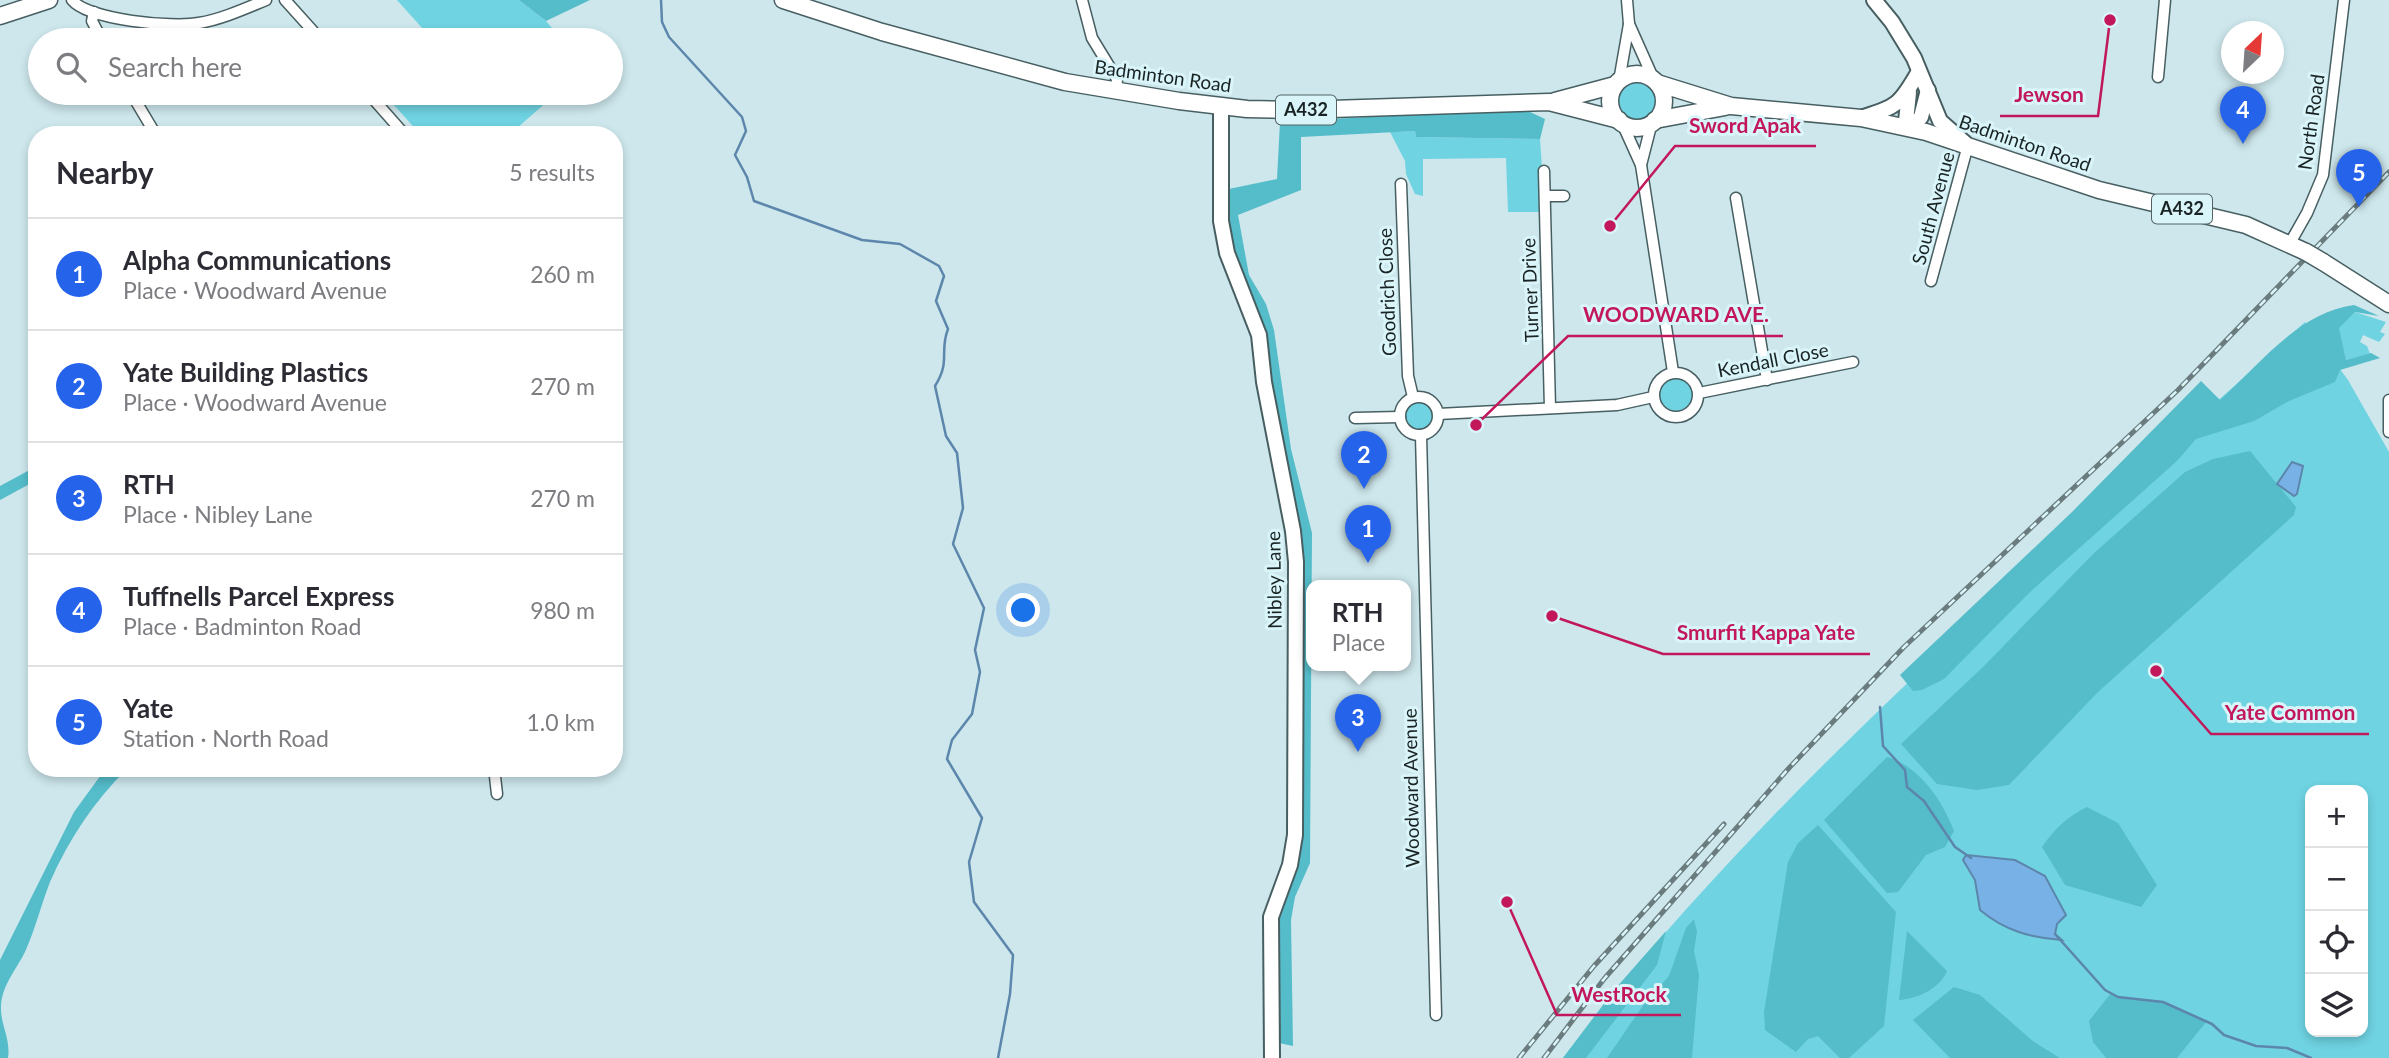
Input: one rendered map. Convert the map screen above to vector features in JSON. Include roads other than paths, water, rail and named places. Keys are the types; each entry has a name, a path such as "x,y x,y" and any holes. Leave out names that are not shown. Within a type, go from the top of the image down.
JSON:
{"main road":[{"path":"0,16 17,5 49,0"},
{"name":"Badminton Road","path":"783,0 882,32 1065,82 1221,107 1300,110 1549,102 1617,83"},
{"path":"1640,74 1655,81 1662,93 1663,105 1654,121 1634,127 1620,122 1610,103 1617,83 1640,74"},
{"name":"Badminton Road","path":"1655,81 1731,106 1861,118 1911,128 1967,144 2089,187 2226,220 2299,248"},
{"name":"Badminton Road","path":"1549,102 1620,122"},
{"name":"Badminton Road","path":"1654,121 1731,106"},
{"name":"A432","path":"2299,248 2389,304"}],"street":[{"path":"72,0 94,12 141,21 196,24 266,0"},
{"path":"285,0 310,28"},
{"path":"1082,0 1092,38 1117,79 1116,92"},
{"path":"1617,83 1629,24 1627,0"},
{"path":"1874,0 1892,22 1914,58 1940,121 1967,144"},
{"path":"2158,77 2165,0"},
{"name":"North Road","path":"2299,248 2307,214 2323,175 2344,0"},
{"path":"94,12 92,20 96,28"},
{"path":"1629,24 1655,81"},
{"path":"1918,73 1909,93 1906,121 1911,128 1918,124 1929,89"},
{"path":"1861,118 1893,107 1909,93"},
{"path":"138,105 151,126"},
{"path":"379,105 397,126"},
{"name":"Nibley Lane","path":"1221,107 1221,220 1227,253 1259,335 1264,382 1293,531 1296,562 1295,835 1290,865 1271,916 1272,1058"},
{"path":"1641,165 1654,121"},
{"path":"1620,122 1641,165 1673,372"},
{"name":"South Avenue","path":"1931,281 1967,144"},
{"name":"Turner Drive","path":"1544,171 1550,408"},
{"name":"Goodrich Close","path":"1401,184 1408,376 1413,397"},
{"path":"1545,196 1564,196"},
{"path":"1736,198 1768,380"},
{"name":"Kendall Close","path":"1699,393 1853,362"},
{"path":"1673,372 1687,375 1695,382 1699,393 1697,405 1680,418 1667,416 1657,408 1653,397 1660,378 1673,372"},
{"path":"1413,397 1427,398 1438,414 1436,426 1421,435 1409,432 1400,417 1402,407 1413,397"},
{"path":"1438,414 1617,405 1653,397"},
{"path":"2389,400 2389,432"},
{"path":"1355,418 1400,417"},
{"name":"Woodward Avenue","path":"1421,435 1436,1015"},
{"path":"495,777 497,794"}],"waterway":[{"path":"661,0 662,22 669,37 742,117 746,131 735,155 747,177 754,201 862,240 900,244 939,266 944,276 936,301 948,329 944,344 943,370 935,386 946,436 957,453 963,508 953,544 984,608 975,650 980,672 972,714 952,740 947,759 982,818 969,862 974,902 1013,955 1010,994 998,1058"},
{"path":"1880,707 1883,746 1905,770 1907,787 1924,801 1955,847 1971,858"},
{"path":"2055,934 2105,990 2118,997 2163,1002 2212,1024 2224,1035 2256,1046 2287,1048 2311,1058"}],"railway":[{"path":"1544,1058 1604,979 1789,768 1904,647 2178,390 2389,172"},
{"path":"1519,1058 1594,966 1724,824"}],"place":[{"name":"Jewson","path":"2110,20"},
{"name":"Tuffnells Parcel Express","path":"2243,144"},
{"name":"Yate","path":"2359,207"},
{"name":"Sword Apak","path":"1610,226"},
{"name":"WOODWARD AVE.","path":"1476,425"},
{"name":"Yate Building Plastics","path":"1364,489"},
{"name":"Alpha Communications","path":"1368,563"},
{"name":"Smurfit Kappa Yate","path":"1552,616"},
{"name":"Yate Common","path":"2156,671"},
{"name":"RTH","path":"1358,752"},
{"name":"WestRock","path":"1507,902"}]}
